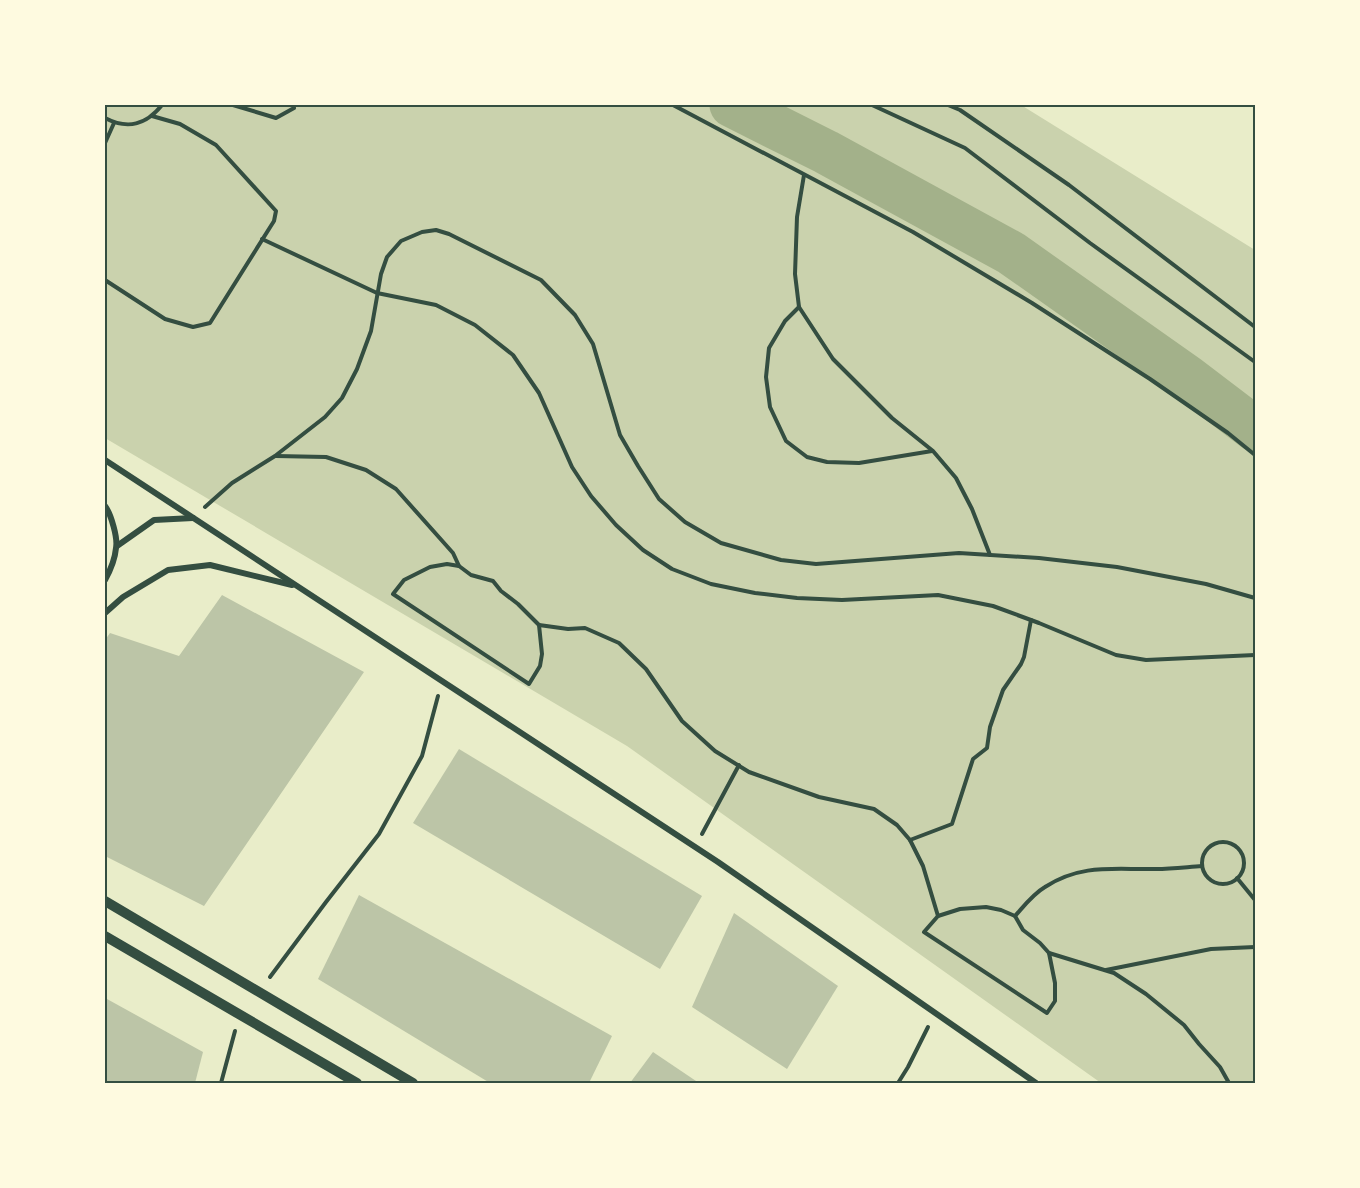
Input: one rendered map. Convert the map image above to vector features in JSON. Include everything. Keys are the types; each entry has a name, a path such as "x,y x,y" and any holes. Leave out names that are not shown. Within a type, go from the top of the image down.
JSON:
{"street":[{"path":"105,460 695,847 1036,1083"},
{"path":"105,506 109,513 117,546 105,580"},
{"path":"117,546 154,520 194,518"},
{"path":"105,613 123,597 168,570 210,565 299,587"},
{"path":"105,901 413,1083"},
{"path":"105,936 357,1083"}],"path":[{"path":"105,118 114,123 134,124 152,116 162,105"},
{"path":"233,105 276,118 294,108 293,105"},
{"path":"672,105 913,232 1032,303 1150,379 1228,433 1255,455"},
{"path":"872,105 965,148 1090,243 1255,362"},
{"path":"948,105 960,110 1069,185 1255,327"},
{"path":"105,280 165,319 193,327 210,323 274,221 276,211 216,145 180,124 152,116"},
{"path":"105,143 114,123"},
{"path":"804,175 797,228 795,274 799,307 833,359 892,418 933,451 957,478 990,555"},
{"path":"194,518 232,483 275,456 325,417 342,398 357,369 371,332 381,274 387,257 401,241 422,232 436,230 449,234 541,280 575,315 593,344 620,435 658,499 685,522 721,543 781,560 816,564 959,553 1039,558 1117,567 1206,584 1255,598"},
{"path":"262,239 378,293 436,305 475,325 513,356 539,393 572,467 591,496 616,525 643,550 672,569 711,584 755,593 797,598 842,600 938,595 993,606 1116,655 1146,660 1255,655"},
{"path":"799,307 785,321 769,348 766,377 770,407 786,441 807,457 827,462 859,463 933,451"},
{"path":"275,456 326,457 366,470 396,489 453,553 459,566"},
{"path":"447,564 459,566 471,575 493,581 539,626 542,654 540,666 529,684 393,594 404,580 430,567 447,564"},
{"path":"910,840 952,824 973,759 987,748 990,727 1003,690 1021,664 1031,620"},
{"path":"539,626 585,628 619,643 646,669 682,721 715,750 749,772 819,797 874,809 897,825 910,840 923,866 938,916"},
{"path":"258,992 380,834 422,756 442,681"},
{"path":"695,847 739,765"},
{"path":"1218,842 1232,844 1237,848 1244,859 1242,872 1237,879 1224,884 1210,880 1206,875 1202,861 1212,845 1218,842"},
{"path":"1015,915 1042,888 1080,872 1106,868 1157,869 1203,866"},
{"path":"1237,879 1255,900"},
{"path":"986,907 1015,915 1023,930 1049,953 1055,982 1055,1001 1047,1013 924,932 938,916 960,909 986,907"},
{"path":"1105,970 1211,949 1255,947"},
{"path":"1049,953 1114,973 1146,994 1184,1025 1220,1066 1229,1083"},
{"path":"898,1083 908,1068 935,1013"},
{"path":"221,1083 240,1014"}],"green space":[{"path":"105,105 1021,105 1255,250 1255,1083 1101,1083 627,746 105,438"}],"building":[{"path":"222,595 364,672 204,906 105,856 105,640 110,633 179,656"},
{"path":"459,749 702,896 660,969 413,823"},
{"path":"359,895 612,1036 589,1083 490,1083 318,979"},
{"path":"734,913 838,986 787,1069 692,1007"},
{"path":"107,999 203,1052 195,1083 105,1083"},
{"path":"653,1052 699,1083 630,1083"}],"waterway":[{"path":"732,105 826,152 1011,253 1188,378 1255,429"}]}
